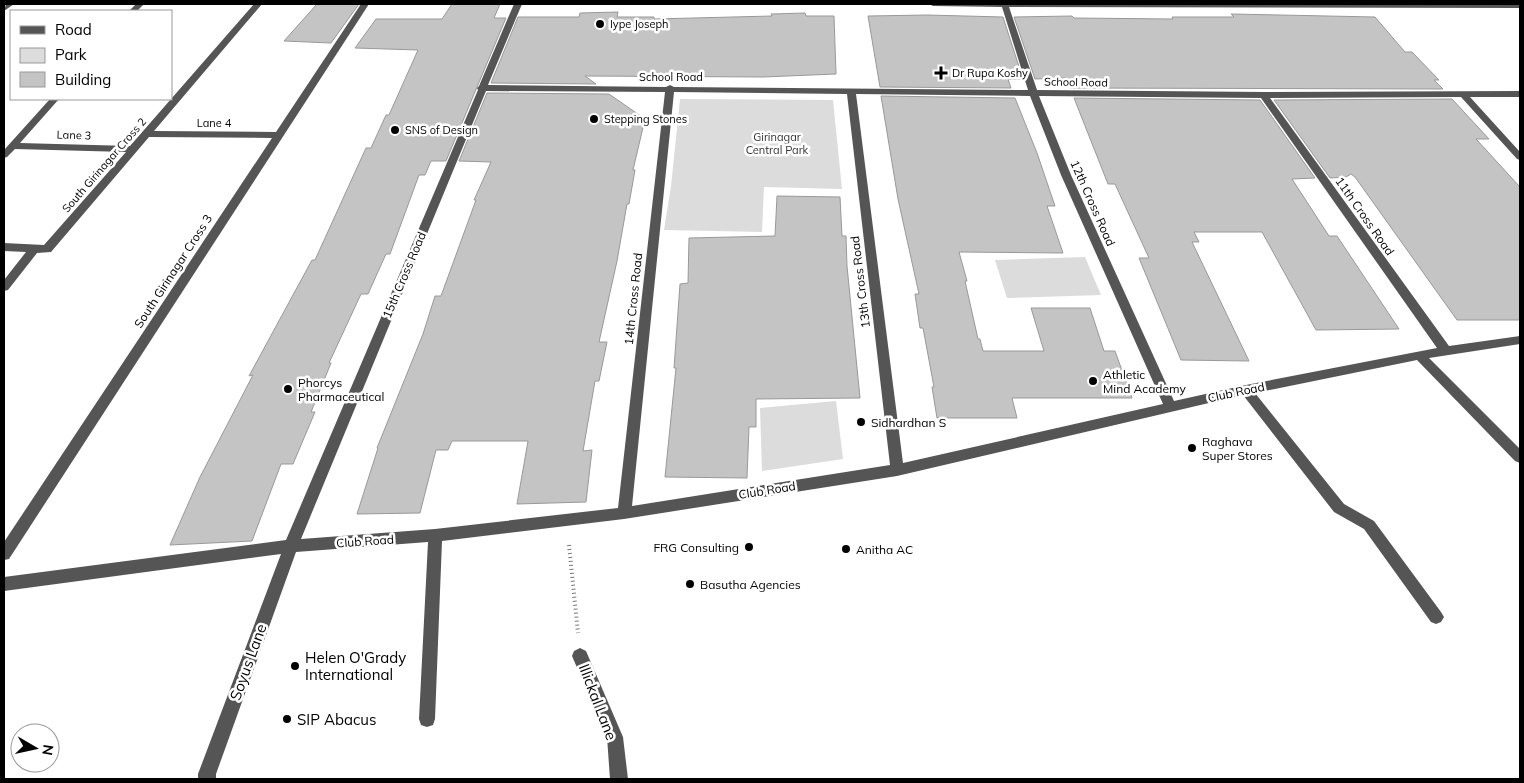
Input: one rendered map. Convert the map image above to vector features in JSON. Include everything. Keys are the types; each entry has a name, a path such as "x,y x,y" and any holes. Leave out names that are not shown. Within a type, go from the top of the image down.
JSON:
{"street":[{"path":"4,9 10,4"},
{"name":"South Girinagar Cross 2","path":"4,287 34,249 47,249 258,4"},
{"name":"South Girinagar Cross 3","path":"4,554 365,4"},
{"name":"15th Cross Road","path":"291,546 481,88 518,4"},
{"path":"933,4 1520,6"},
{"name":"12th Cross Road","path":"1004,5 1033,92 1066,175 1170,406"},
{"name":"School Road","path":"481,88 670,88 1264,95 1520,94"},
{"name":"14th Cross Road","path":"624,513 670,88"},
{"name":"13th Cross Road","path":"851,90 897,470"},
{"path":"1462,93 1520,157"},
{"name":"11th Cross Road","path":"1264,95 1446,351"},
{"path":"4,155 54,100"},
{"name":"Lane 4","path":"148,134 280,135"},
{"name":"Lane 3","path":"13,146 135,149"},
{"path":"4,247 34,249"},
{"name":"Club Road","path":"4,584 291,546 435,535 624,513 897,470 1246,390 1419,355 1520,340"},
{"path":"1419,355 1520,457"},
{"path":"1246,390 1339,508 1369,525 1436,617"},
{"path":"427,719 435,535"},
{"name":"Soyus Lane","path":"207,779 291,546"},
{"name":"Illickal Lane","path":"580,656 614,737 619,779"}],"path":[{"path":"567,519 580,656"}],"green space":[{"name":"Girinagar Central Park","path":"680,99 833,100 842,189 764,187 762,232 664,230 671,186"},
{"path":"1085,257 1101,295 1007,298 995,260"},
{"path":"836,401 843,459 762,471 760,408"}],"building":[{"path":"317,4 359,4 331,43 284,41"},
{"path":"452,4 500,4 494,18 506,18 446,161 431,161 425,175 419,175 390,254 386,254 368,294 361,294 329,363 331,363 311,412 315,412 293,464 281,464 252,541 170,545 200,477 253,375 249,376 312,260 315,260 366,148 371,148 386,115 389,115 418,50 355,48 376,19 442,19"},
{"path":"618,12 617,17 654,17 654,19 772,16 771,14 805,13 806,16 834,16 836,74 763,77 585,76 596,84 491,83 518,17 579,17 580,13"},
{"path":"1231,14 1375,17 1405,52 1412,52 1439,80 1434,80 1443,89 1070,88 1066,78 1035,79 1014,17 1072,16 1074,18 1173,19 1172,17 1234,17"},
{"path":"868,16 1003,17 1023,79 1008,79 1011,88 880,87"},
{"path":"487,93 609,94 645,119 633,170 635,170 629,204 627,204 617,261 599,342 607,342 599,381 595,381 583,451 592,450 586,502 517,504 528,441 452,441 448,450 436,450 420,513 357,514 377,448 423,334 435,296 441,296 476,200 474,200 491,162 459,161"},
{"path":"881,96 1015,98 1037,153 1055,206 1047,206 1063,253 959,252 967,281 965,281 978,339 980,339 983,351 1044,351 1031,308 1090,308 1104,351 1115,351 1132,398 1012,398 1017,418 937,418 932,387 934,387 923,328 920,328 915,294 919,294 898,199"},
{"path":"1074,98 1260,100 1315,178 1292,179 1329,236 1337,236 1399,329 1316,330 1262,232 1194,232 1199,242 1192,242 1249,361 1181,360 1139,258 1149,258 1115,184 1108,184"},
{"path":"1452,99 1489,139 1476,139 1520,187 1520,320 1457,320 1355,177 1351,174 1346,177 1330,178 1274,100"},
{"path":"777,196 840,197 842,236 846,236 847,266 860,398 756,399 756,427 749,427 747,478 665,477 676,368 674,368 680,284 688,283 689,238 775,236"}],"place":[{"name":"Iype Joseph","path":"600,24"},
{"name":"Dr Rupa Koshy","path":"941,73"},
{"name":"Stepping Stones","path":"594,119"},
{"name":"SNS of Design","path":"395,130"},
{"name":"Athletic Mind Academy","path":"1093,381"},
{"name":"Phorcys Pharmaceutical","path":"288,389"},
{"name":"Sidhardhan S","path":"861,422"},
{"name":"Raghava Super Stores","path":"1192,448"},
{"name":"FRG Consulting","path":"749,547"},
{"name":"Anitha AC","path":"846,549"},
{"name":"Basutha Agencies","path":"690,584"},
{"name":"Helen O'Grady International","path":"295,666"},
{"name":"SIP Abacus","path":"287,719"}]}
